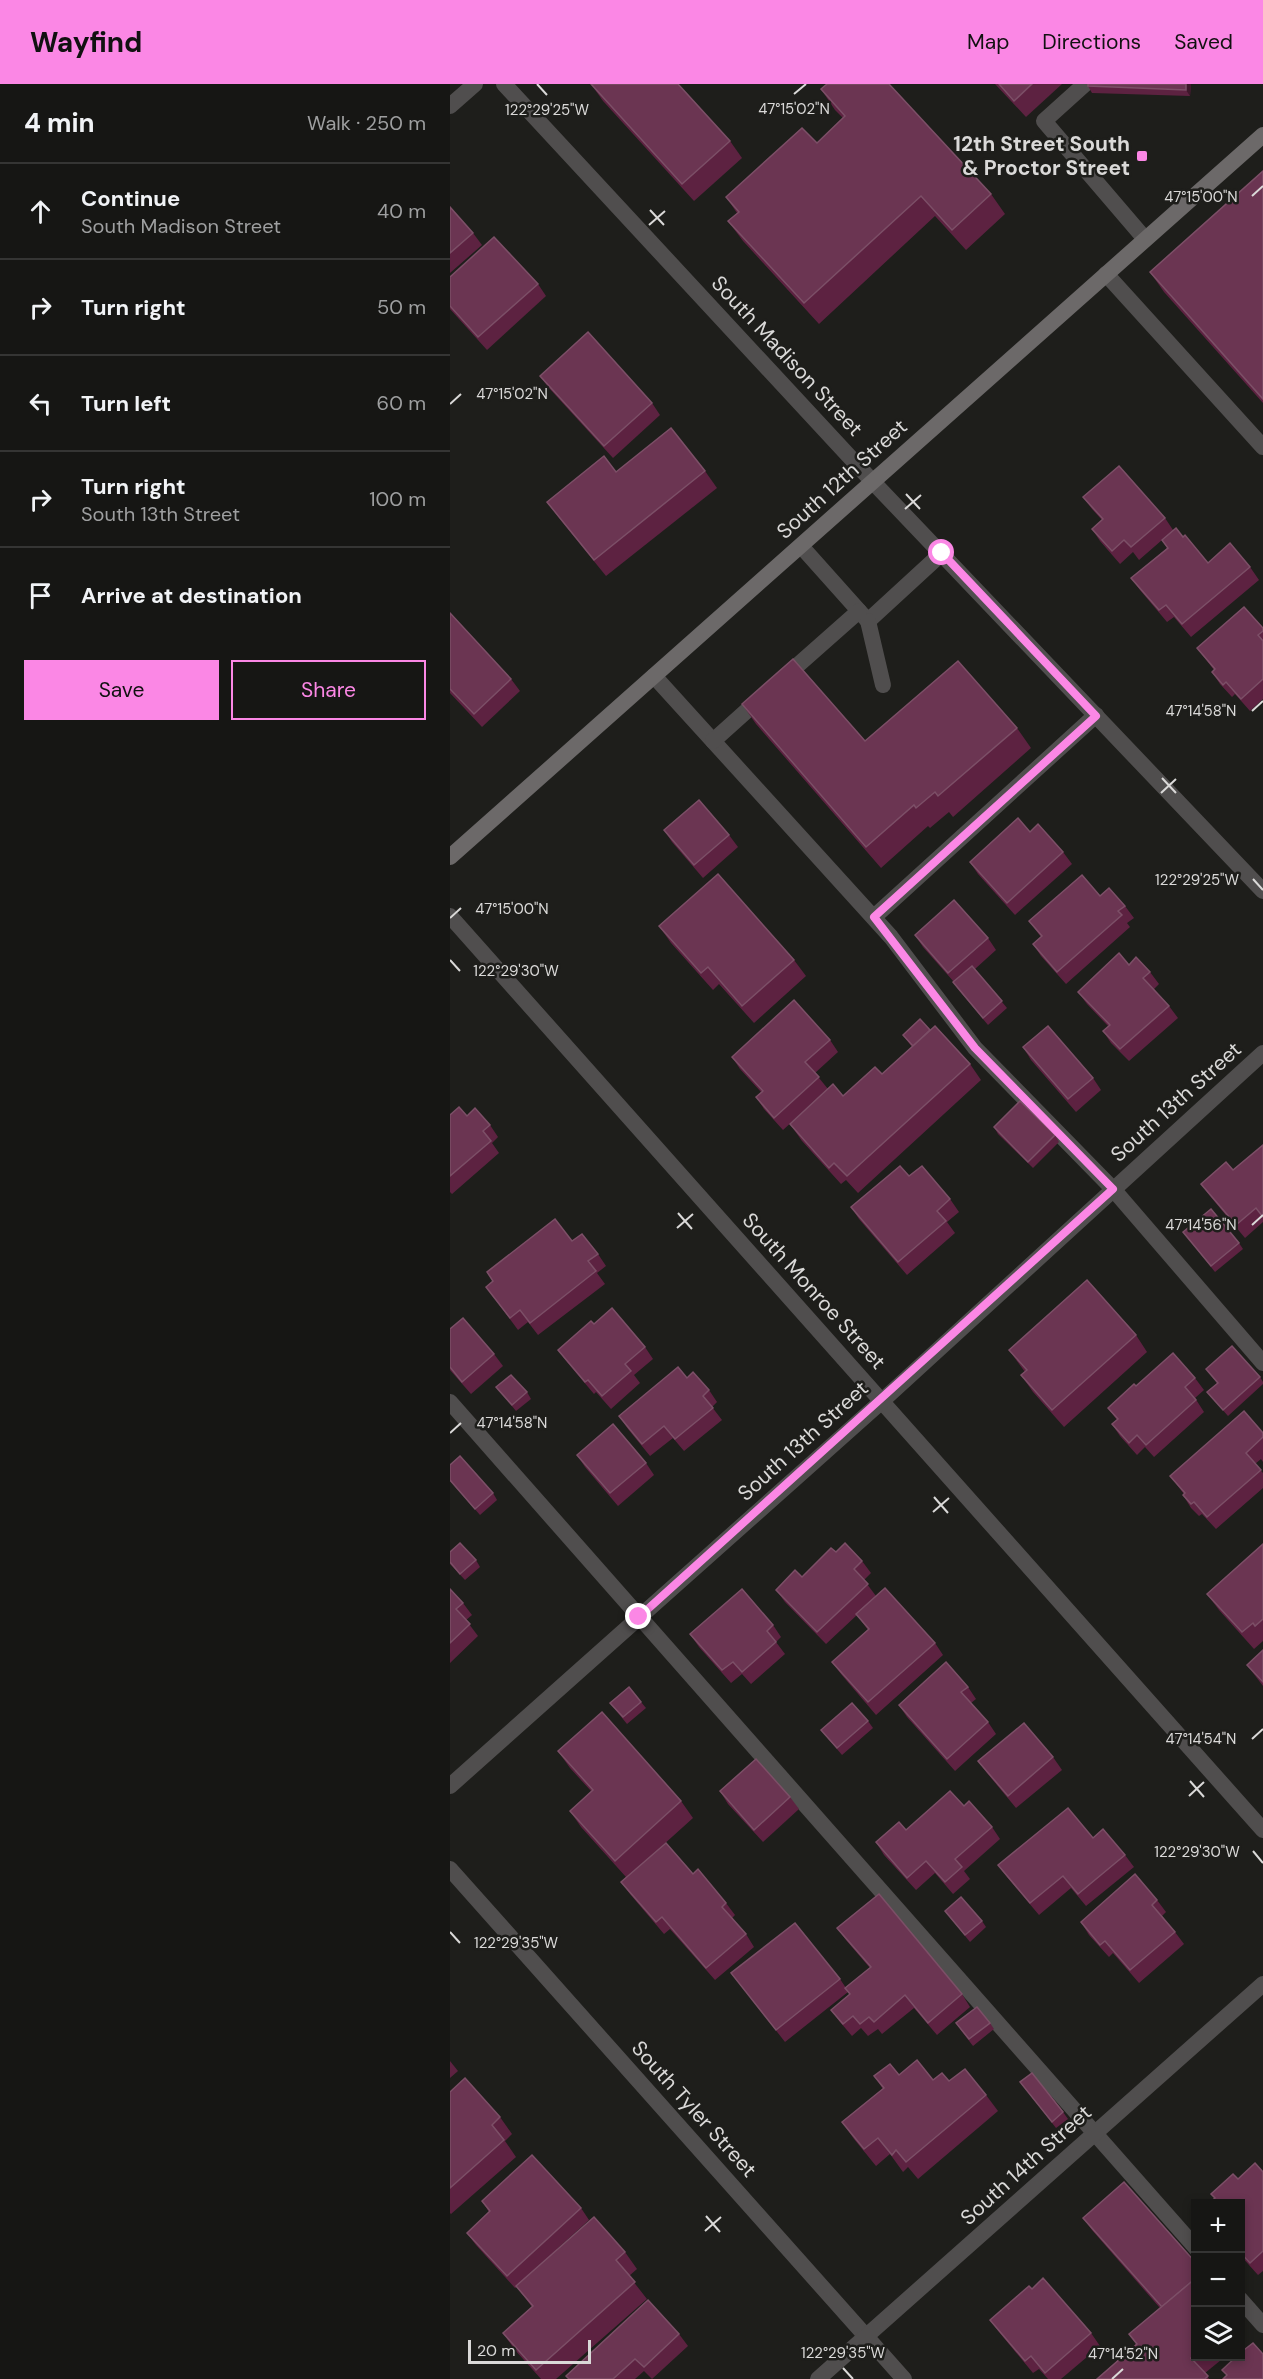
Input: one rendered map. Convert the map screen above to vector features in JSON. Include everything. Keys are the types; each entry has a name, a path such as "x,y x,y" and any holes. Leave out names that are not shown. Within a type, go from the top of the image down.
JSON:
{"main road":[{"name":"South 12th Street","path":"450,857 1263,135"}],"street":[{"path":"450,106 475,84"},
{"name":"South Madison Street","path":"504,84 873,482 1263,891"},
{"path":"1085,84 1044,121 1145,239"},
{"path":"1106,274 1263,447"},
{"path":"801,546 864,616 883,685"},
{"path":"713,741 942,553"},
{"path":"654,676 874,917 975,1048 1113,1189 1263,1363"},
{"path":"874,917 1096,716"},
{"name":"South Monroe Street","path":"450,916 1263,1830"},
{"name":"South 13th Street","path":"450,1786 882,1401 1263,1053"},
{"path":"450,1402 1191,2242"},
{"name":"South Tyler Street","path":"450,1869 904,2379"},
{"name":"South 14th Street","path":"818,2379 1263,1984"},
{"path":"1245,2305 1263,2325"}],"building":[{"path":"591,84 678,84 730,141 682,184"},
{"path":"827,84 889,84 991,194 952,230 921,196 804,303 728,221 739,212 726,197 802,128 817,143 845,116 821,89"},
{"path":"999,84 1032,84 1014,101"},
{"path":"1088,84 1186,84 1186,90 1088,86"},
{"path":"1263,171 1263,399 1150,272"},
{"path":"450,207 473,233 450,253"},
{"path":"494,237 538,284 478,337 450,306 450,277"},
{"path":"588,332 652,403 604,446 540,376"},
{"path":"671,428 705,471 594,560 547,502 604,456 616,472"},
{"path":"1119,466 1165,518 1131,547 1124,540 1112,551 1092,529 1103,519 1083,497"},
{"path":"1176,528 1183,537 1185,535 1208,563 1230,543 1250,567 1182,624 1166,605 1159,610 1131,578 1168,548 1162,540"},
{"path":"1244,607 1263,628 1258,635 1263,641 1263,679 1241,699 1226,682 1223,685 1212,672 1215,669 1197,648"},
{"path":"450,613 511,679 474,714 450,689"},
{"path":"793,659 865,741 958,661 1017,728 938,796 935,792 916,808 914,805 866,847 742,704"},
{"path":"699,800 729,835 694,865 664,830"},
{"path":"1018,818 1030,832 1038,824 1063,852 1007,903 970,862"},
{"path":"718,874 794,960 742,1006 708,967 701,973 659,926"},
{"path":"1082,875 1100,896 1109,888 1125,906 1118,911 1122,915 1057,972 1033,944 1042,936 1029,921"},
{"path":"954,900 988,938 948,973 915,935"},
{"path":"1119,953 1129,965 1136,957 1150,972 1143,978 1169,1006 1120,1049 1103,1031 1110,1025 1078,992"},
{"path":"972,966 1002,1001 983,1018 953,982"},
{"path":"794,1000 830,1040 805,1062 819,1077 774,1118 756,1097 763,1091 732,1057"},
{"path":"920,1019 930,1030 913,1046 903,1035"},
{"path":"935,1026 970,1064 847,1176 834,1163 829,1168 790,1124 833,1084 843,1096 875,1067 882,1074"},
{"path":"1048,1026 1093,1078 1068,1099 1023,1047"},
{"path":"1020,1101 1055,1135 1028,1162 994,1127"},
{"path":"459,1107 467,1116 475,1108 490,1125 483,1131 491,1141 450,1176 450,1115"},
{"path":"1263,1145 1263,1217 1256,1208 1236,1225 1201,1184 1226,1162 1233,1170"},
{"path":"900,1166 909,1176 922,1166 950,1199 937,1211 946,1221 898,1262 851,1207"},
{"path":"1211,1209 1239,1243 1211,1266 1183,1232"},
{"path":"555,1219 572,1241 582,1234 598,1254 588,1261 596,1271 530,1323 520,1310 510,1318 486,1287 493,1281 487,1272"},
{"path":"1087,1280 1136,1335 1052,1410 1021,1375 1027,1370 1009,1350"},
{"path":"612,1308 645,1347 625,1364 631,1371 602,1396 588,1380 585,1382 558,1350 591,1321 594,1324"},
{"path":"463,1318 494,1354 462,1382 450,1367 450,1329"},
{"path":"1232,1346 1260,1377 1223,1410 1207,1392 1218,1383 1206,1369"},
{"path":"1173,1353 1195,1378 1185,1387 1196,1400 1146,1445 1137,1435 1129,1443 1112,1424 1118,1419 1108,1408"},
{"path":"678,1367 687,1378 693,1372 709,1390 703,1396 713,1408 675,1439 664,1426 642,1444 619,1416"},
{"path":"511,1375 527,1392 512,1405 496,1387"},
{"path":"1244,1411 1263,1433 1263,1437 1246,1453 1261,1470 1207,1517 1194,1502 1191,1504 1183,1495 1185,1493 1170,1476"},
{"path":"613,1424 646,1463 610,1493 577,1455"},
{"path":"460,1456 493,1493 475,1509 450,1480 450,1465"},
{"path":"460,1543 476,1560 460,1574 450,1562 450,1552"},
{"path":"845,1543 862,1561 854,1569 868,1584 817,1632 776,1590 795,1570 802,1577 831,1548 836,1552"},
{"path":"1263,1544 1263,1619 1255,1626 1253,1623 1242,1632 1207,1594"},
{"path":"885,1588 935,1643 868,1702 832,1662 869,1629 856,1614"},
{"path":"450,1589 463,1603 456,1609 470,1624 450,1643"},
{"path":"742,1589 773,1625 767,1631 776,1642 742,1672 733,1662 722,1670 690,1634"},
{"path":"1263,1650 1263,1682 1247,1665"},
{"path":"946,1662 968,1687 961,1692 988,1722 947,1759 899,1705"},
{"path":"629,1687 641,1702 623,1717 610,1703"},
{"path":"852,1703 868,1721 837,1748 821,1730"},
{"path":"602,1712 681,1801 615,1861 570,1811 593,1790 558,1751"},
{"path":"1024,1723 1053,1757 1008,1796 978,1761"},
{"path":"756,1759 790,1797 754,1830 720,1791"},
{"path":"950,1791 964,1806 969,1801 992,1827 955,1859 962,1867 945,1882 926,1861 907,1878 876,1842 899,1822 906,1830"},
{"path":"1068,1808 1093,1838 1103,1829 1125,1855 1078,1894 1063,1876 1030,1903 998,1865"},
{"path":"666,1843 693,1874 698,1869 726,1903 722,1907 746,1934 706,1968 662,1917 656,1922 621,1882"},
{"path":"1135,1874 1157,1900 1152,1905 1175,1932 1130,1970 1105,1941 1100,1945 1081,1922"},
{"path":"879,1894 962,1994 928,2023 905,1995 874,2022 869,2017 860,2024 853,2016 843,2024 831,2010 850,1994 845,1988 871,1967 837,1928"},
{"path":"961,1897 982,1921 965,1935 945,1911"},
{"path":"795,1923 840,1979 776,2030 731,1973"},
{"path":"977,2007 990,2023 969,2039 956,2023"},
{"path":"917,2060 933,2080 942,2073 949,2081 965,2069 986,2095 906,2162 896,2150 892,2155 878,2138 864,2149 842,2122 884,2088 874,2076 890,2064 899,2075"},
{"path":"1032,2073 1063,2112 1052,2122 1020,2082"},
{"path":"465,2078 500,2117 492,2125 504,2140 450,2188 450,2092"},
{"path":"532,2155 581,2208 507,2276 467,2233 490,2211 482,2201"},
{"path":"1255,2163 1263,2172 1263,2251 1250,2263 1245,2258 1245,2199 1214,2199 1211,2194 1233,2174 1238,2179"},
{"path":"1124,2182 1191,2257 1191,2282 1162,2307 1083,2218"},
{"path":"594,2217 625,2252 616,2260 635,2282 536,2370 503,2333 533,2306 516,2286"},
{"path":"1043,2278 1091,2333 1045,2373 1031,2356 1025,2361 990,2320 1029,2286 1032,2289"},
{"path":"1191,2282 1191,2361 1194,2361 1208,2376 1205,2379 1097,2379 1137,2344 1129,2334"},
{"path":"648,2300 679,2334 644,2367 635,2359 613,2379 569,2379 566,2376"},
{"path":"1253,2343 1263,2354 1263,2379 1223,2379 1227,2375 1222,2370 1232,2361 1245,2361 1245,2349"}],"place":[{"name":"12th Street South & Proctor Street","path":"1142,156"}],"route":[{"path":"639,1617 882,1401 1113,1189 975,1048 874,917 1096,716 942,553"}]}
